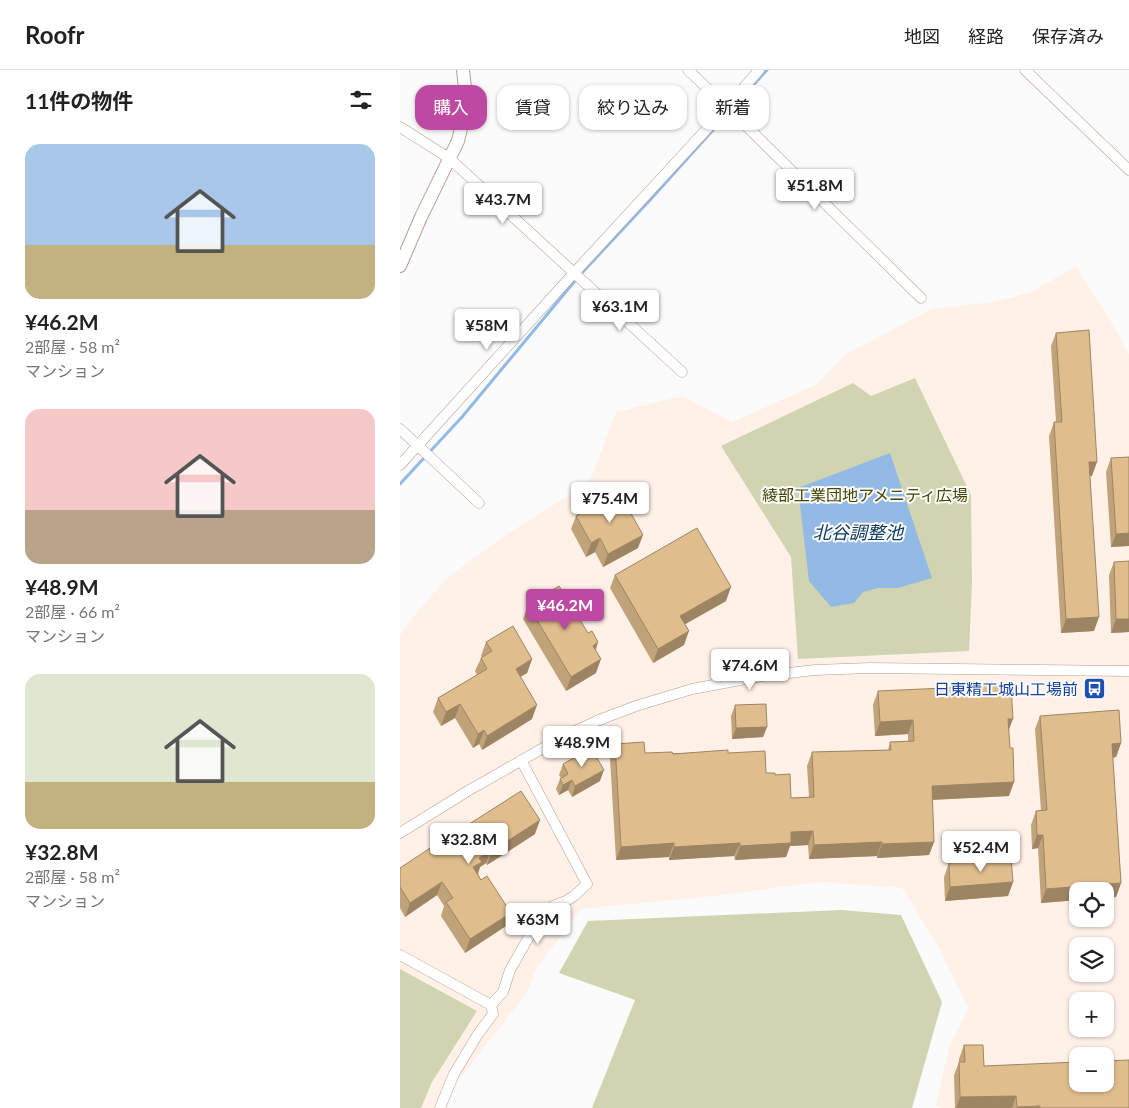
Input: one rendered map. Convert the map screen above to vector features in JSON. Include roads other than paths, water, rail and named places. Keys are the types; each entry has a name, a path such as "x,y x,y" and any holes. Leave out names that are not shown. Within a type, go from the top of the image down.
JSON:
{"main road":[{"path":"400,266 420,216 458,141 466,97 463,70"}],"street":[{"path":"688,70 704,85"},
{"path":"746,85 759,70"},
{"path":"1025,70 1129,170"},
{"path":"400,127 449,158 682,372"},
{"path":"400,465 706,130"},
{"path":"750,130 921,298"},
{"path":"400,430 479,503"},
{"path":"402,828 566,735 636,706 692,689 762,676 815,670 870,668 1129,671"},
{"path":"491,1005 503,992 510,970 535,926 553,906 574,896 587,884 520,760"},
{"path":"400,955 491,1005 493,1014 478,1034 454,1074 440,1108"}],"water":[{"name":"北谷調整池","path":"890,453 932,578 898,588 878,588 863,592 854,603 831,607 809,581 798,488"}],"waterway":[{"path":"400,484 462,417 579,276 767,70"}],"place":[{"name":"日東精工城山工場前","path":"1094,689"}],"park label":[{"name":"綾部工業団地アメニティ広場","path":"865,495"}]}
